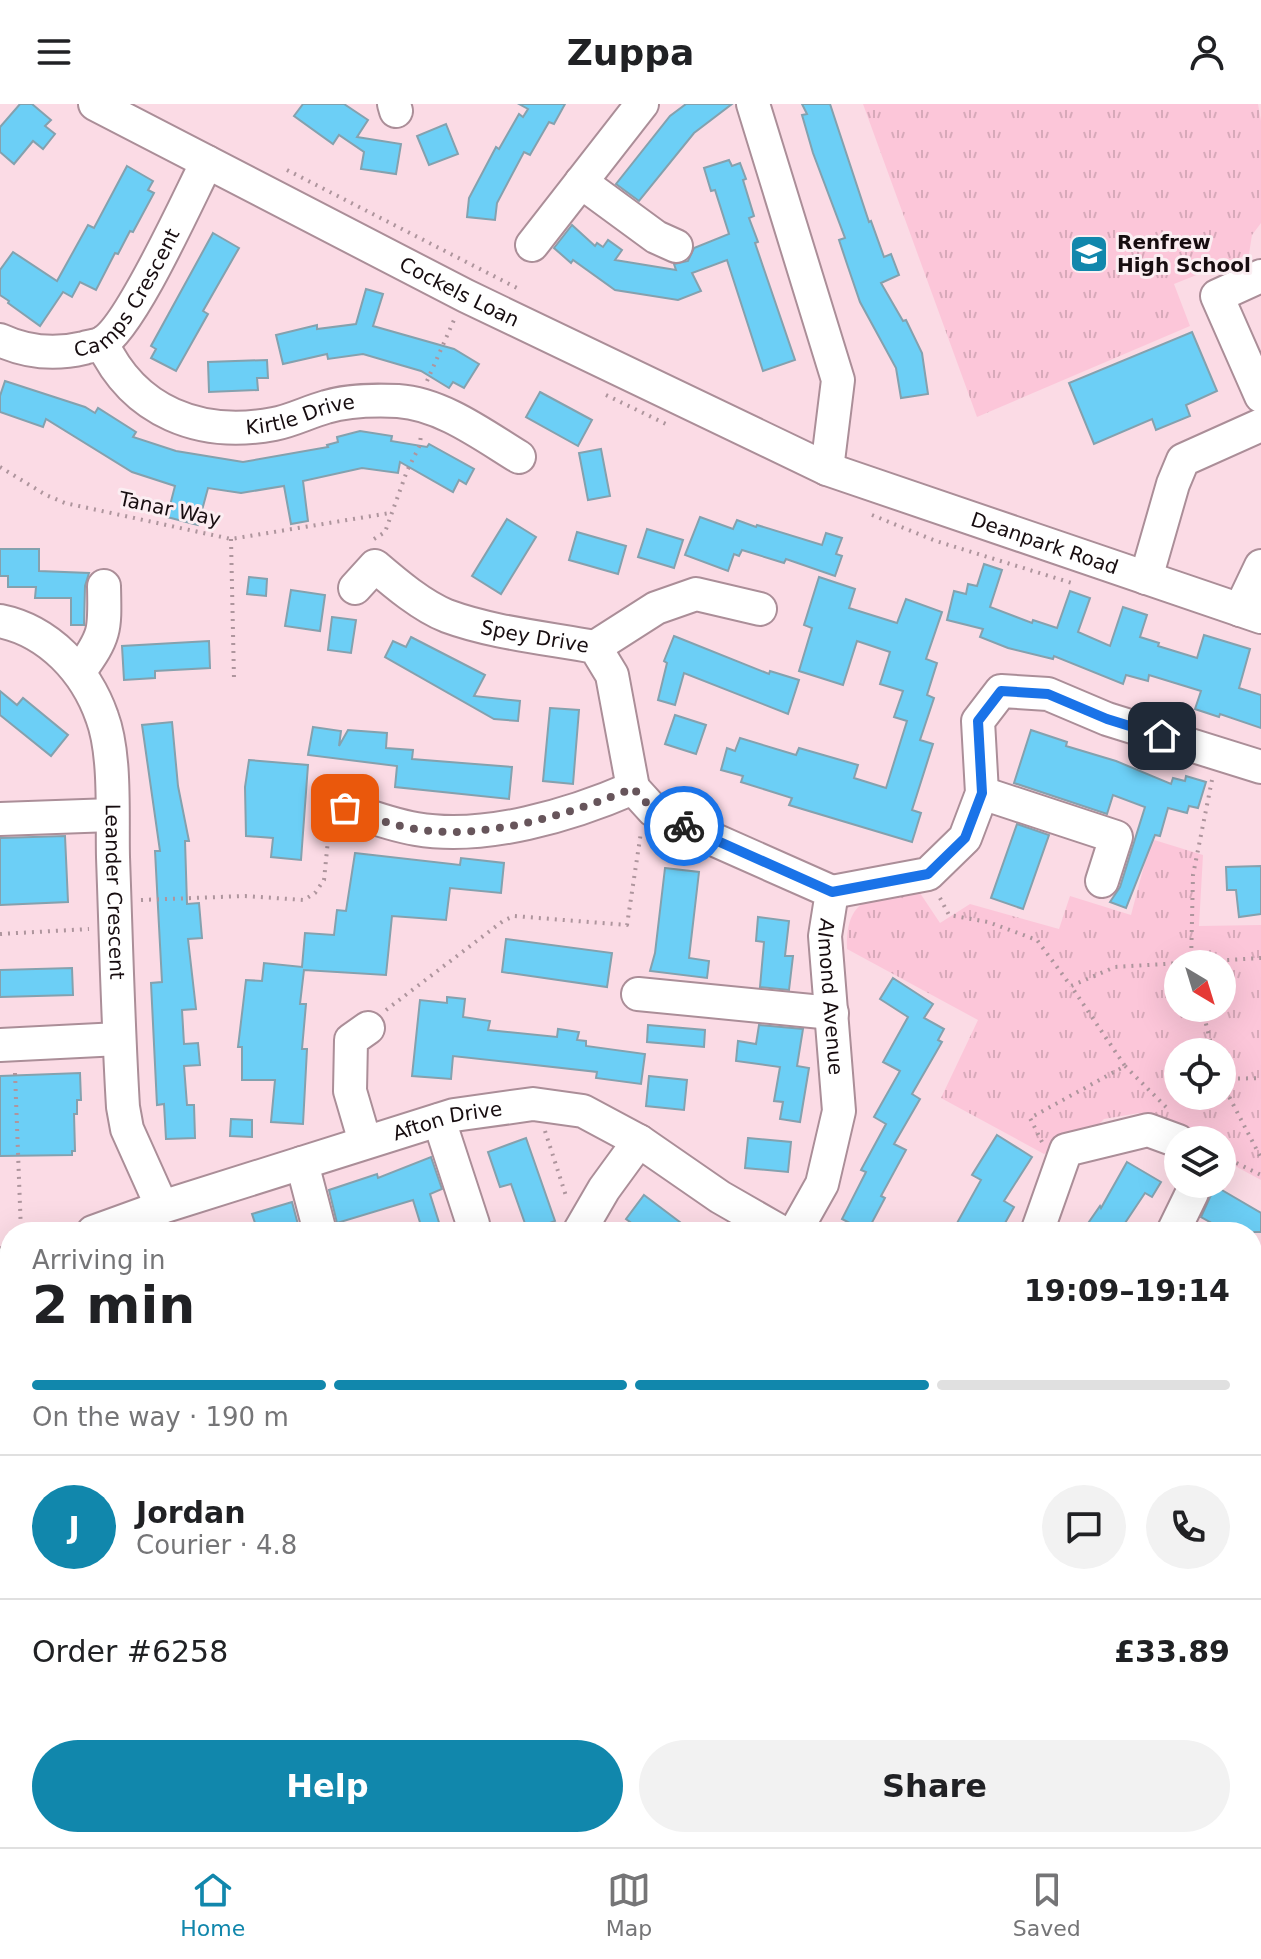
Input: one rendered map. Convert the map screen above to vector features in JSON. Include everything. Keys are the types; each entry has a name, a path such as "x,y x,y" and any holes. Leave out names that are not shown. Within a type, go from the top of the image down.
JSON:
{"street":[{"name":"Cockels Loan","path":"95,104 466,296 827,469"},
{"path":"532,245 642,104"},
{"path":"753,104 838,380 827,469"},
{"name":"Camps Crescent","path":"0,340 23,349 47,353 67,352 102,343 130,311 207,162"},
{"path":"581,182 656,237 676,246"},
{"path":"1261,276 1217,296 1261,396"},
{"name":"Kirtle Drive","path":"102,343 113,366 148,403 165,413 215,426 241,428 275,424 328,406 362,401 401,401 422,405 455,419 519,457"},
{"path":"1146,578 1183,460 1261,425"},
{"name":"Deanpark Road","path":"827,469 1251,614"},
{"path":"1251,614 1261,566"},
{"name":"Spey Drive","path":"365,577 391,579 445,615 471,623 595,647 612,675 643,799"},
{"path":"80,671 101,642 105,626 104,586"},
{"path":"595,647 656,608 696,594 760,609"},
{"name":"Leander Crescent","path":"0,621 36,635 80,671 104,719 109,744 123,1107 127,1129 162,1207"},
{"path":"832,892 928,874 965,838 982,793 978,721 1001,691 1048,694 1107,719 1261,767"},
{"path":"982,793 1116,837 1102,881"},
{"path":"345,808 418,830 453,832 509,826 586,808 643,799"},
{"name":"Almond Avenue","path":"643,799 672,821 832,892 825,936 839,1111 822,1184 801,1222"},
{"path":"0,819 112,815"},
{"path":"638,994 832,1013"},
{"path":"351,1030 350,1091 365,1142"},
{"path":"11,1045 119,1039"},
{"name":"Afton Drive","path":"121,1222 454,1115 537,1104 583,1111 639,1141 720,1197 764,1222"},
{"path":"439,1120 472,1222"},
{"path":"1041,1222 1066,1150 1148,1130 1164,1136"},
{"path":"574,1218 604,1189 639,1141"},
{"path":"302,1163 317,1222"},
{"path":"1178,1222 1190,1198"}],"path":[{"path":"279,167 525,293"},
{"path":"365,577 362,547 385,532 390,513 420,445 421,395 434,360 466,296"},
{"name":"Tanar Way","path":"0,467 65,503 231,539 390,513"},
{"path":"231,539 234,679"},
{"path":"1190,950 1193,875 1217,754"},
{"path":"351,1030 514,916 627,925 643,799"},
{"path":"0,934 245,896 304,900 315,893 324,880 329,826 345,808"},
{"path":"928,874 949,915 988,922 1037,940 1125,1066 1164,1105"},
{"path":"1236,960 1261,958"},
{"path":"1071,986 1115,967 1164,965"},
{"path":"11,1045 23,1069 14,1073 21,1222"},
{"path":"1059,1172 1030,1118 1125,1066"},
{"path":"1236,1080 1261,1078"},
{"path":"537,1104 574,1218"},
{"path":"1236,1109 1261,1158"},
{"path":"1236,1163 1261,1175"}],"green space":[{"name":"Renfrew High School","path":"863,104 1258,104 1261,121 1261,223 1252,235 1249,254 1174,284 1190,326 977,417"},
{"path":"1151,839 1203,855 1199,926 1261,925 1261,1180 1236,1167 1236,1126 1164,1126 1164,1133 1144,1125 1139,1113 1104,1119 1090,1134 1044,1154 941,1098 978,1020 847,949 851,918 857,908 875,898 918,890 940,923 970,904 1059,929 1070,896 1131,915"}],"building":[{"path":"20,104 32,104 51,120 45,126 55,134 43,149 33,141 14,164 0,152 0,127"},
{"path":"303,104 344,104 368,120 357,137 401,144 396,174 361,169 364,152 339,135 333,144 294,116"},
{"path":"519,104 565,104 554,124 549,122 530,155 524,152 497,203 495,220 467,217 469,198 496,147 499,149 519,114 523,117 528,109"},
{"path":"686,104 732,104 694,133 639,201 616,184 670,116"},
{"path":"802,104 830,104 869,222 884,257 891,254 899,275 881,283 903,321 906,320 922,353 928,394 901,398 896,368 860,302 847,264 839,240 845,238 813,153 802,115 807,114"},
{"path":"446,124 458,154 429,165 417,136"},
{"path":"729,160 732,166 740,163 746,179 743,180 754,216 749,218 758,242 755,243 795,360 763,371 727,260 692,273 701,291 678,300 615,290 573,260 571,263 554,248 572,225 595,246 597,243 603,247 608,240 622,250 615,260 676,270 674,264 688,261 694,248 729,234 715,190 711,191 704,168"},
{"path":"127,166 153,181 148,190 154,193 133,232 130,231 118,254 115,253 96,290 80,282 72,297 63,292 40,326 0,295 0,270 13,252 57,281 88,225 94,228"},
{"path":"213,233 239,248 203,311 208,314 176,371 151,358 156,349 151,346"},
{"path":"366,289 383,294 373,326 454,349 479,364 464,388 453,382 449,388 421,371 363,354 328,359 327,354 283,364 276,335 317,325 317,329 356,324"},
{"path":"1192,332 1217,391 1186,405 1190,416 1156,430 1152,419 1094,444 1069,383"},
{"path":"267,360 268,378 257,378 258,390 209,392 208,362"},
{"path":"5,381 95,413 98,408 136,432 133,437 176,451 243,462 328,447 338,442 337,437 360,431 392,436 391,441 427,447 429,444 474,469 466,484 459,480 453,492 400,462 398,473 362,468 303,481 308,521 291,524 284,486 241,493 208,488 198,525 167,517 175,486 132,472 46,419 43,427 0,412 0,396"},
{"path":"540,392 592,420 578,446 526,417"},
{"path":"601,449 610,496 588,500 579,453"},
{"path":"700,517 733,529 737,520 822,545 826,533 842,538 836,554 842,556 835,576 786,559 784,563 742,550 739,556 734,554 728,571 685,555"},
{"path":"507,519 536,537 501,594 472,576"},
{"path":"647,529 683,540 674,568 638,557"},
{"path":"577,532 626,546 618,574 569,560"},
{"path":"0,549 39,549 39,571 89,573 85,586 84,625 71,625 71,598 35,598 36,587 8,587 8,576 0,576"},
{"path":"984,564 1002,570 990,607 1032,623 1033,620 1057,628 1070,591 1090,598 1078,632 1110,646 1123,607 1147,615 1140,637 1159,643 1158,646 1197,658 1204,635 1250,649 1239,688 1261,695 1261,728 1195,709 1201,691 1149,675 1148,681 1126,675 1123,684 1054,656 1053,659 1008,648 980,637 983,629 947,620 954,591 966,594 968,584 977,586"},
{"path":"249,577 267,579 266,596 247,594"},
{"path":"819,577 855,589 849,608 897,623 906,599 942,612 926,659 937,663 927,695 934,698 920,740 933,744 912,810 921,813 912,842 789,805 792,798 741,782 743,776 721,770 727,748 735,751 740,738 796,755 799,748 858,765 854,778 886,788 907,721 894,717 903,691 880,684 890,652 857,641 843,685 799,671 812,628 804,625"},
{"path":"291,590 325,595 320,631 285,626"},
{"path":"332,617 356,620 351,653 328,650"},
{"path":"674,636 769,674 770,671 799,680 788,714 684,673 675,705 658,700 667,663 664,661"},
{"path":"411,637 485,675 474,696 520,701 518,721 494,719 385,657 393,641 406,647"},
{"path":"209,641 210,668 155,671 155,678 124,680 122,646"},
{"path":"0,691 17,705 23,698 68,735 51,756 0,715"},
{"path":"550,708 579,710 573,784 543,781"},
{"path":"675,715 706,725 696,754 665,744"},
{"path":"172,722 178,786 189,841 185,841 187,904 199,903 202,938 188,939 196,1009 182,1010 184,1044 198,1043 200,1065 184,1066 187,1105 194,1105 195,1138 166,1139 164,1104 157,1105 151,983 162,982 155,851 160,851 142,725"},
{"path":"313,727 341,731 339,746 348,730 387,733 386,748 413,750 412,759 512,767 509,799 395,787 397,766 308,755"},
{"path":"1031,730 1171,784 1173,778 1185,781 1186,776 1206,782 1198,808 1189,806 1187,813 1168,808 1160,836 1155,835 1126,908 1110,902 1120,887 1145,807 1113,795 1107,814 1014,783"},
{"path":"249,760 308,765 301,860 271,857 273,838 246,836 245,787"},
{"path":"1017,824 1049,835 1023,909 991,898"},
{"path":"65,836 68,902 0,905 0,838"},
{"path":"355,853 460,865 461,858 504,863 501,893 450,888 446,920 392,916 386,975 304,970 300,1004 306,1004 302,1049 307,1049 303,1124 271,1122 275,1080 242,1080 242,1047 238,1047 246,980 262,981 264,963 302,967 305,933 334,935 337,910 346,911"},
{"path":"1261,866 1261,914 1239,917 1236,890 1227,890 1226,867"},
{"path":"665,868 699,872 689,958 709,961 707,978 650,971"},
{"path":"758,917 789,921 785,956 793,956 789,990 760,987 764,942 756,941"},
{"path":"506,939 612,953 607,987 502,972"},
{"path":"72,968 73,995 0,997 0,970"},
{"path":"893,978 933,1004 924,1018 944,1029 938,1040 942,1042 912,1094 920,1099 894,1144 906,1150 881,1196 885,1198 872,1222 848,1222 842,1219 866,1172 861,1170 886,1124 874,1117 900,1071 883,1062 908,1017 880,999"},
{"path":"447,997 465,999 463,1017 490,1021 488,1030 557,1037 558,1029 579,1032 577,1040 586,1041 586,1046 645,1054 641,1084 596,1078 597,1072 453,1056 451,1079 412,1076 420,1000 447,1003"},
{"path":"648,1025 705,1030 704,1047 647,1042"},
{"path":"759,1025 803,1029 797,1066 809,1068 800,1122 780,1119 783,1102 774,1101 780,1067 736,1061 738,1041 756,1044"},
{"path":"80,1073 81,1100 77,1100 77,1114 74,1114 75,1151 72,1155 0,1156 0,1076"},
{"path":"649,1076 687,1080 684,1110 646,1106"},
{"path":"231,1119 252,1120 252,1137 230,1136"},
{"path":"997,1135 1032,1157 1004,1201 1014,1207 1006,1222 958,1222 981,1180 972,1175"},
{"path":"526,1138 555,1221 524,1222 511,1184 500,1187 488,1152"},
{"path":"748,1138 791,1142 788,1172 745,1168"},
{"path":"431,1157 442,1189 430,1194 439,1222 420,1222 413,1200 337,1222 329,1190 377,1174 378,1178"},
{"path":"1127,1162 1161,1182 1152,1197 1145,1193 1126,1222 1089,1222 1101,1208"},
{"path":"644,1195 680,1222 630,1222 626,1219"},
{"path":"1210,1198 1235,1198 1261,1213 1261,1222 1210,1222 1201,1217"},
{"path":"292,1202 297,1222 255,1222 252,1214"}],"way so far":[{"path":"345,808 418,830 453,832 509,826 586,808 633,788 653,810 684,826"}],"place":[{"name":"Renfrew High School","path":"1089,254"}],"route":[{"path":"684,826 832,892 928,874 965,838 982,793 978,721 1001,691 1048,694 1107,719 1162,736"}]}
